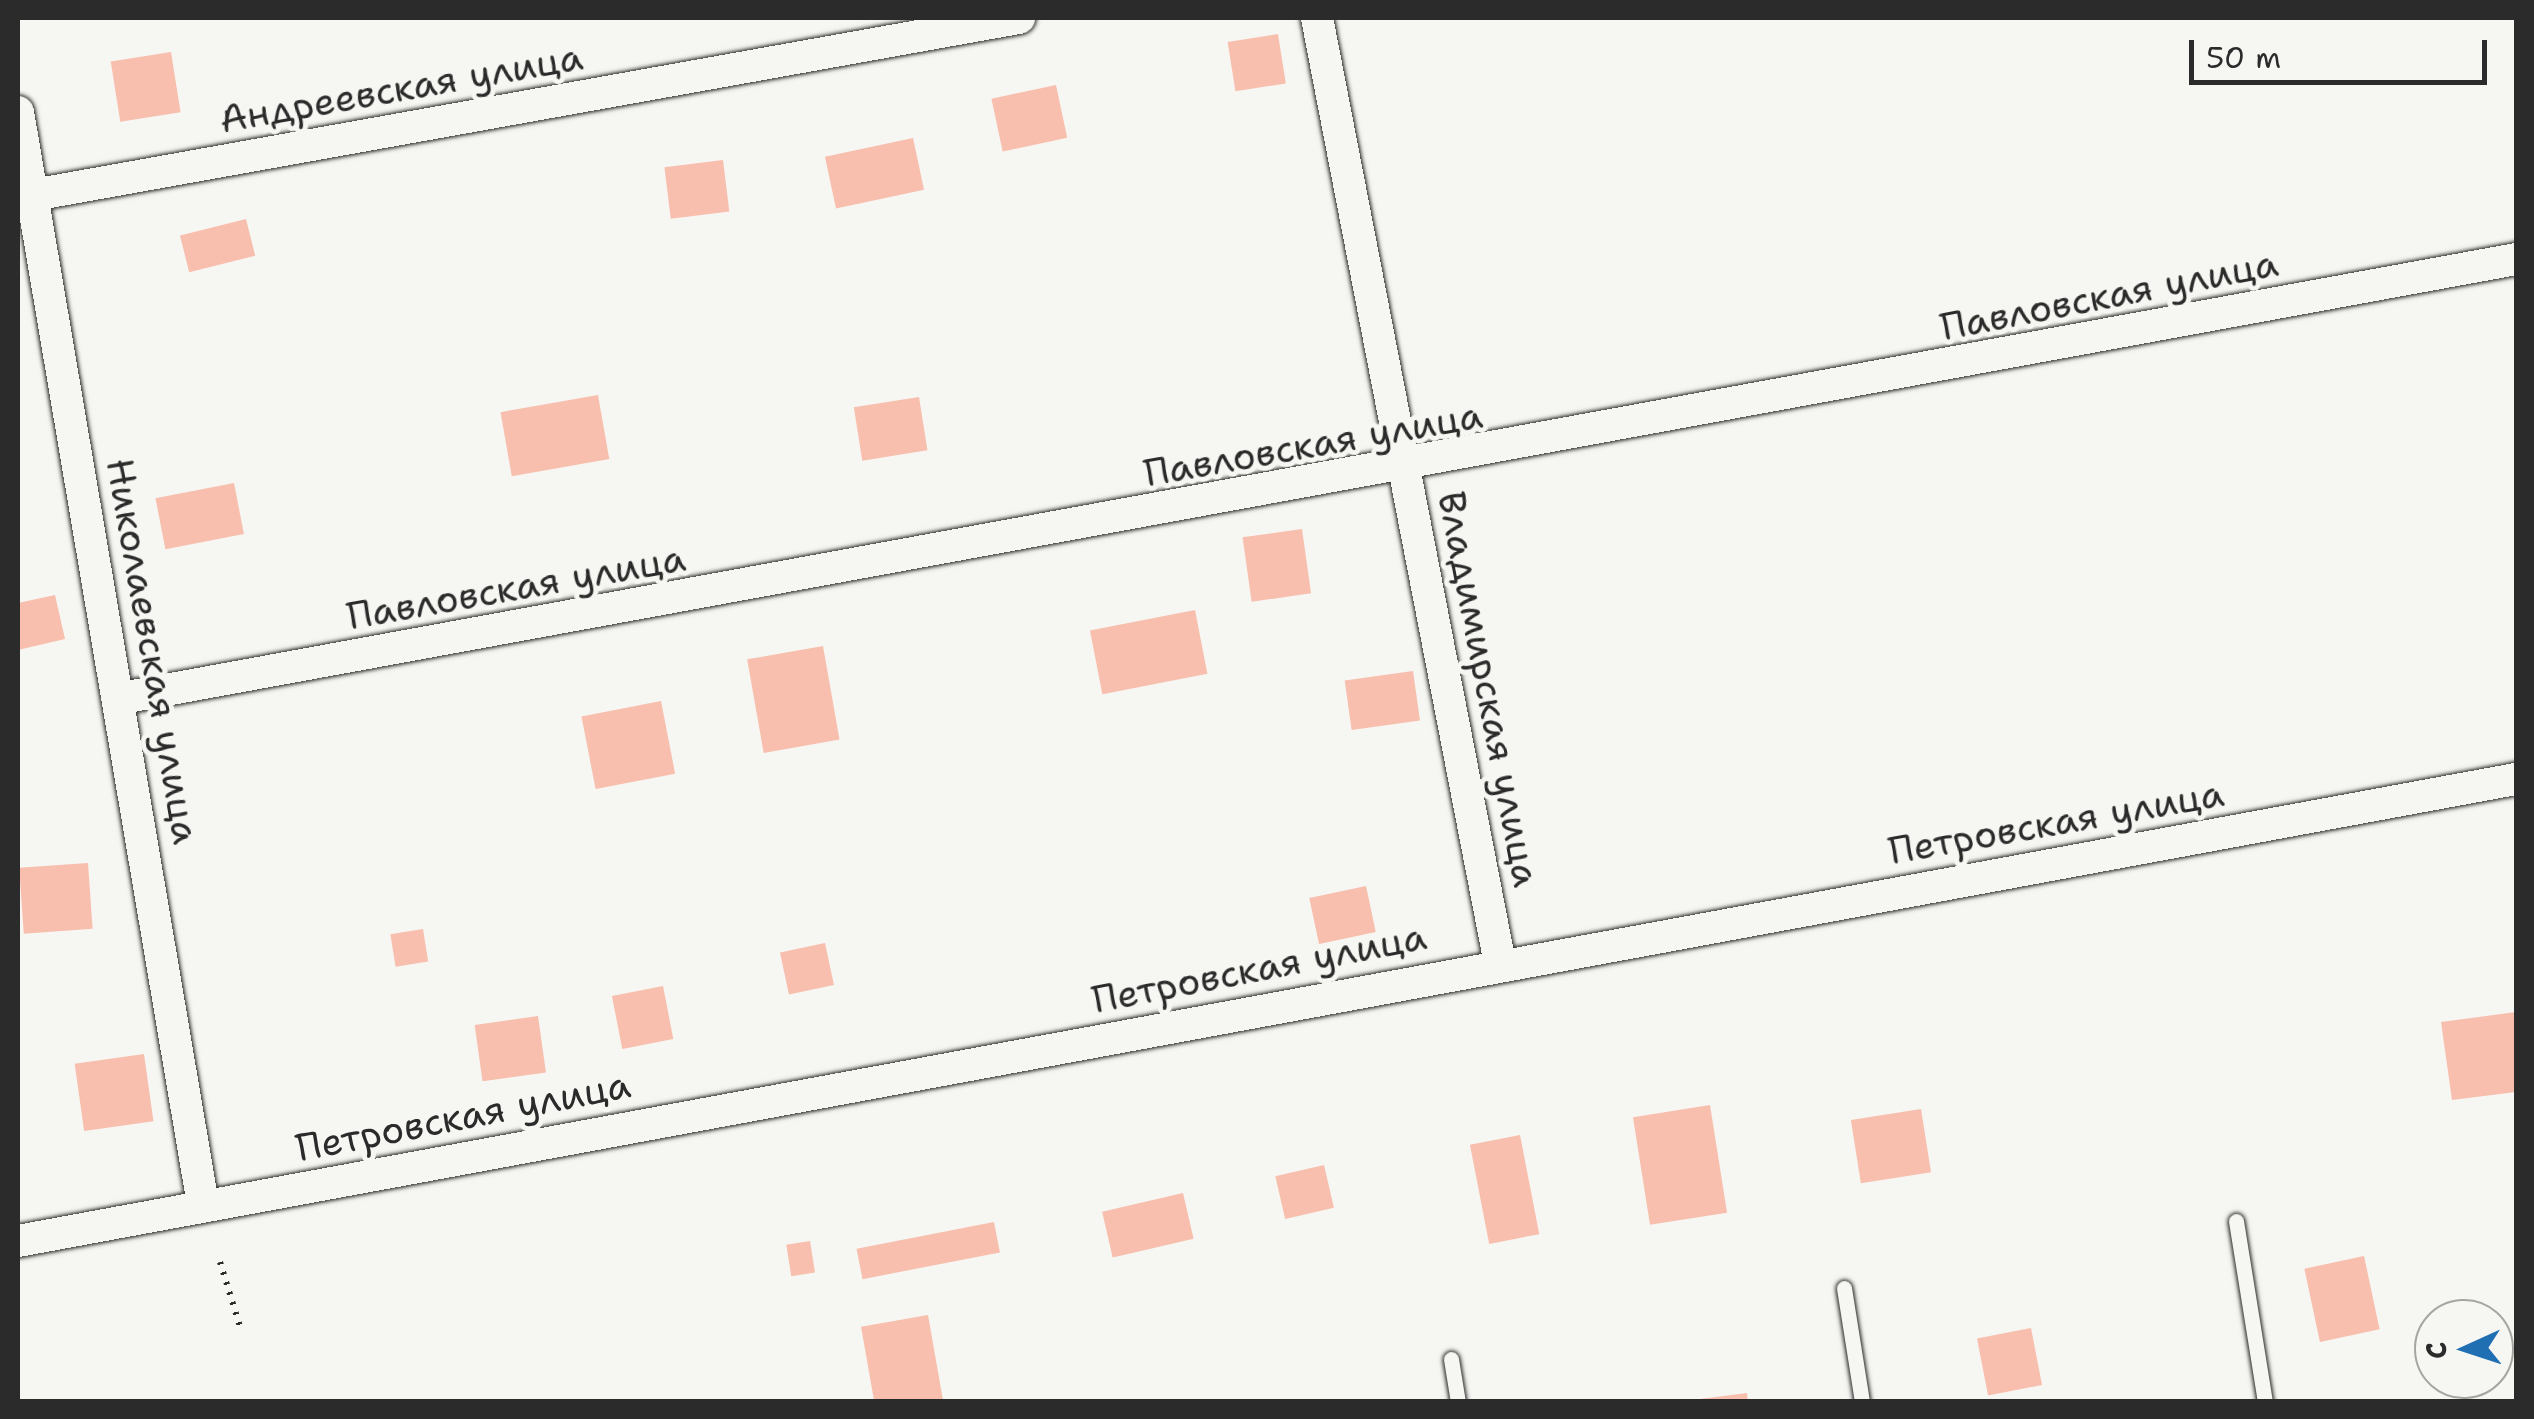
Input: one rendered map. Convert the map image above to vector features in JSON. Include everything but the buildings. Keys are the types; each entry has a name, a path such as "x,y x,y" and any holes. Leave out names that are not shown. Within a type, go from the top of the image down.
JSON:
{"street":[{"name":"Андреевская улица","path":"33,195 1019,18"},
{"name":"Владимирская улица","path":"1317,18 1500,964"},
{"name":"Николаевская улица","path":"18,112 122,698 203,1206"},
{"name":"Павловская улица","path":"122,698 1407,468 2516,259"},
{"name":"Петровская улица","path":"18,1241 2516,779"}],"lane":[{"path":"2236,1221 2265,1402"},
{"path":"1844,1288 1862,1402"},
{"path":"1451,1359 1458,1402"}],"path":[{"path":"220,1262 241,1330"}]}
